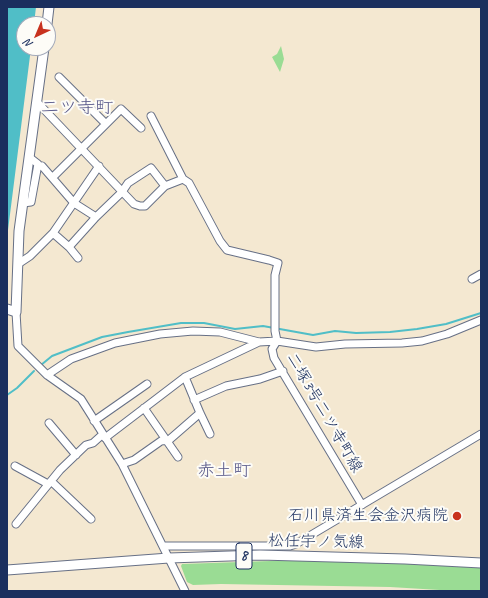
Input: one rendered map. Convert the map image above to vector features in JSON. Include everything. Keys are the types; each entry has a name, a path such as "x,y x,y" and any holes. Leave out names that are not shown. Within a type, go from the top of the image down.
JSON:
{"main road":[{"path":"10,310 18,264 23,203 43,56"},
{"name":"松任宇ノ気線","path":"7,570 169,558 291,556 413,559 481,563"}],"street":[{"path":"59,77 106,124"},
{"path":"37,102 122,192 134,204 140,206 145,206 165,186 183,179 151,116"},
{"path":"53,177 120,109 141,128"},
{"path":"42,166 74,203 96,217"},
{"path":"18,264 30,256 53,233 99,166"},
{"path":"69,247 96,217 122,192 128,183 151,168 165,186"},
{"name":"二塚3号二ツ寺町線","path":"183,179 189,183 220,242 227,250 278,263 275,275 276,341 272,349 274,358 362,505"},
{"path":"53,233 69,247 78,258"},
{"path":"472,279 481,274"},
{"path":"10,310 18,346 47,375 81,399 122,464 185,591"},
{"path":"47,375 71,359 115,343 160,334 193,331 220,332 260,342 276,341 316,347 345,344 402,343 422,341 448,334 481,320"},
{"path":"16,524 60,470 86,445 93,443 104,436 185,377 260,342"},
{"path":"194,400 226,386 260,379 283,371"},
{"path":"185,377 210,434"},
{"path":"94,421 147,384"},
{"path":"144,408 178,457"},
{"path":"122,464 134,460 161,441 169,440 200,413"},
{"path":"49,423 76,455"},
{"path":"163,546 290,546 296,544 481,434"},
{"path":"15,466 50,483 91,519"},
{"path":"291,556 296,544"}],"green space":[{"path":"281,46 284,59 280,72 272,57 277,54"},
{"path":"299,560 406,563 481,568 481,591 390,587 221,584 193,585 187,582 181,566 182,564"}],"water":[{"path":"7,7 36,7 35,16 16,16 16,56 30,56 7,238"}],"waterway":[{"path":"41,365 52,356 102,337 181,323 204,323 235,329 263,326 313,335 335,331 356,333 390,332 417,329 446,324 481,313"},
{"path":"7,395 17,388 34,371"}],"place":[{"name":"石川県済生会金沢病院","path":"457,516"}],"district":[{"name":"二ツ寺町","path":"77,108"},
{"name":"赤土町","path":"224,471"}]}
